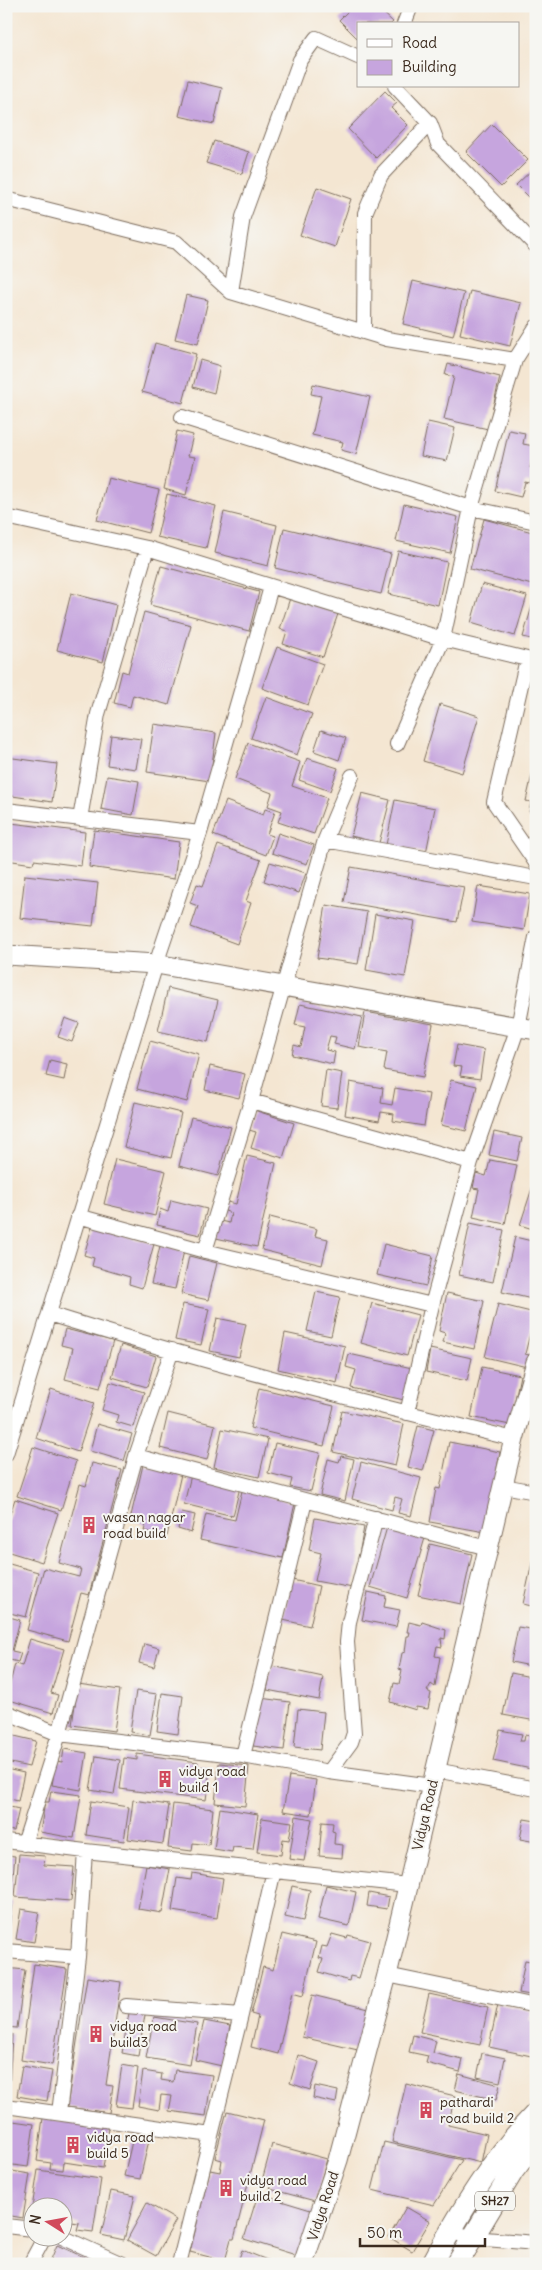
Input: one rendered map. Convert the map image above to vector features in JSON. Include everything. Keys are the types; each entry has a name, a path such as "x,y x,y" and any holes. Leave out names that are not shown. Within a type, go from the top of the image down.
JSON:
{"main road":[{"path":"432,2264 459,2216 517,2133 536,2113"},
{"name":"SH27","path":"457,2264 513,2171 536,2140"}],"street":[{"path":"405,22 410,6"},
{"path":"231,292 243,217 300,60 316,38 357,57"},
{"path":"396,88 430,123 438,144 536,246"},
{"path":"364,332 365,213 381,175 430,123"},
{"path":"6,199 176,242 231,292 387,339 515,360"},
{"path":"397,744 443,639 471,508 515,360 536,327"},
{"path":"182,417 471,508 536,522"},
{"path":"6,517 147,548 443,639 527,660 494,802 536,863"},
{"path":"80,819 98,714 147,548"},
{"path":"6,1454 156,964 200,833 271,587"},
{"path":"205,1252 285,986 325,840 352,776"},
{"path":"6,810 200,833"},
{"path":"325,840 536,878"},
{"path":"407,1413 432,1305 471,1162 527,1029 536,937"},
{"path":"6,956 156,964 527,1029"},
{"path":"251,1101 471,1162"},
{"path":"78,1216 205,1252 432,1305"},
{"path":"49,1314 172,1350 407,1413 514,1439"},
{"path":"24,1844 59,1734 136,1456 172,1350"},
{"name":"Vidya Road","path":"303,2264 338,2160 387,1975 514,1439 536,1362"},
{"path":"136,1456 488,1548"},
{"path":"503,1486 536,1492"},
{"path":"243,1756 305,1500"},
{"path":"329,1772 351,1742 354,1734 347,1642 349,1622 376,1518"},
{"path":"6,1712 59,1734 243,1756 329,1772 434,1778 536,1789"},
{"path":"6,1841 408,1885"},
{"path":"60,2113 78,1957 85,1851"},
{"path":"179,2264 241,2016 274,1870"},
{"path":"6,1951 78,1957"},
{"path":"387,1975 536,2006"},
{"path":"126,2006 241,2016"},
{"path":"6,2106 211,2135"},
{"path":"6,2226 22,2228"},
{"path":"450,2231 472,2238 536,2243"},
{"path":"72,2242 122,2264"},
{"path":"30,2264 39,2248"}],"building":[{"path":"353,6 376,6 393,22 357,22 357,38 339,20"},
{"path":"188,80 222,88 214,124 179,116"},
{"path":"385,91 397,103 391,108 408,125 376,158 348,129"},
{"path":"492,124 528,160 501,187 466,152"},
{"path":"214,141 249,152 242,174 206,163"},
{"path":"536,166 536,205 516,185"},
{"path":"317,187 351,199 335,247 300,235"},
{"path":"413,281 464,293 453,336 403,324"},
{"path":"470,291 521,303 510,346 460,334"},
{"path":"186,295 208,300 198,344 175,339"},
{"path":"155,343 196,354 183,403 142,392"},
{"path":"200,360 220,366 214,393 193,387"},
{"path":"448,364 500,377 488,429 444,419 454,377 445,375"},
{"path":"313,384 370,397 356,454 341,450 343,442 312,435 321,396 311,394"},
{"path":"428,422 455,428 447,461 421,456"},
{"path":"509,430 525,433 523,444 534,446 530,468 534,467 530,483 525,482 521,497 495,491"},
{"path":"177,431 193,435 188,456 195,457 186,495 164,489"},
{"path":"108,478 159,490 148,533 97,520"},
{"path":"167,494 216,506 206,548 157,537"},
{"path":"404,504 458,517 450,553 396,541"},
{"path":"224,512 277,525 268,566 215,553"},
{"path":"484,519 536,533 536,586 470,569"},
{"path":"284,528 391,554 381,594 275,568"},
{"path":"398,551 447,562 438,605 388,594"},
{"path":"161,566 259,592 249,631 150,605"},
{"path":"482,584 527,596 515,636 471,623"},
{"path":"71,593 116,605 103,662 57,650"},
{"path":"536,596 536,640 523,637"},
{"path":"290,598 338,614 323,657 283,644 287,631 280,629"},
{"path":"144,612 191,625 169,705 133,695 130,707 114,703 122,671 128,673"},
{"path":"277,647 323,664 308,705 262,688"},
{"path":"266,697 312,714 297,755 251,738"},
{"path":"440,704 479,716 462,773 423,761"},
{"path":"154,724 216,733 210,781 147,772"},
{"path":"321,730 346,738 339,760 314,751"},
{"path":"111,735 141,739 136,769 107,765"},
{"path":"248,743 300,762 292,786 327,798 314,834 278,822 282,811 268,806 272,793 235,779"},
{"path":"6,757 57,764 52,802 6,795"},
{"path":"307,758 338,768 330,791 299,780"},
{"path":"535,762 536,813 529,812 531,802 526,801"},
{"path":"107,776 139,781 133,815 101,809"},
{"path":"362,793 390,800 379,843 351,836"},
{"path":"395,800 435,808 426,853 386,845"},
{"path":"226,801 263,815 265,809 275,812 267,834 273,836 266,855 213,835"},
{"path":"11,823 85,832 81,866 34,860 33,864 6,860"},
{"path":"94,830 179,842 174,879 89,867"},
{"path":"278,833 314,845 307,864 272,853"},
{"path":"218,845 261,860 246,901 251,903 237,944 191,927 198,906 190,903 197,884 203,886"},
{"path":"270,862 306,873 299,893 264,881"},
{"path":"351,867 464,887 457,922 344,902"},
{"path":"25,875 98,883 93,926 20,918"},
{"path":"478,886 530,894 524,930 472,922"},
{"path":"326,905 367,912 358,964 317,958"},
{"path":"375,914 415,921 405,977 366,970"},
{"path":"168,988 218,1000 208,1042 158,1031"},
{"path":"300,1004 362,1017 355,1049 334,1044 336,1037 330,1036 326,1050 335,1052 333,1064 292,1055 294,1045 301,1047 305,1027 295,1025"},
{"path":"365,1012 433,1024 423,1077 384,1070 387,1052 359,1047"},
{"path":"65,1018 79,1023 72,1042 58,1037"},
{"path":"150,1041 199,1054 187,1102 137,1089"},
{"path":"457,1045 484,1050 480,1079 460,1076 462,1067 453,1066"},
{"path":"50,1060 67,1064 64,1080 46,1076"},
{"path":"210,1066 245,1074 239,1098 205,1090"},
{"path":"326,1070 342,1073 337,1108 321,1106"},
{"path":"451,1080 477,1086 466,1131 441,1125"},
{"path":"350,1082 383,1088 381,1103 392,1105 395,1088 429,1094 424,1126 393,1121 394,1114 381,1112 379,1121 345,1115"},
{"path":"135,1102 181,1113 171,1158 124,1147"},
{"path":"254,1110 294,1123 283,1158 251,1148 256,1132 249,1130"},
{"path":"191,1117 231,1127 218,1176 179,1166"},
{"path":"494,1132 522,1138 517,1161 489,1155"},
{"path":"247,1156 276,1163 257,1247 216,1238 220,1221 229,1223 231,1213 225,1211 227,1202 236,1204"},
{"path":"115,1159 166,1171 155,1216 104,1204"},
{"path":"490,1160 517,1165 505,1224 473,1217 479,1189 473,1188 476,1173 486,1176"},
{"path":"536,1176 536,1230 520,1225"},
{"path":"171,1200 207,1209 200,1235 157,1225 160,1209 168,1212"},
{"path":"270,1217 317,1229 315,1236 328,1239 322,1265 262,1250"},
{"path":"470,1223 504,1230 493,1282 459,1275"},
{"path":"92,1227 154,1244 142,1288 129,1284 130,1277 92,1266 94,1258 84,1255"},
{"path":"515,1237 536,1242 536,1300 502,1292"},
{"path":"384,1244 433,1256 426,1286 377,1275"},
{"path":"160,1246 184,1251 175,1289 151,1284"},
{"path":"189,1256 217,1263 208,1300 181,1294"},
{"path":"316,1292 340,1297 331,1336 307,1331"},
{"path":"447,1293 484,1301 474,1349 443,1342 445,1333 439,1331"},
{"path":"372,1303 418,1315 407,1356 361,1343"},
{"path":"183,1304 209,1309 201,1345 175,1340"},
{"path":"498,1304 535,1313 525,1354 529,1355 527,1367 485,1357"},
{"path":"217,1318 246,1324 239,1357 210,1351"},
{"path":"65,1329 113,1341 100,1388 65,1379 73,1348 61,1345"},
{"path":"285,1333 345,1346 337,1383 278,1369"},
{"path":"121,1345 156,1356 147,1387 112,1377"},
{"path":"430,1349 472,1358 467,1381 426,1372"},
{"path":"349,1354 412,1368 404,1400 351,1388 356,1370 346,1367"},
{"path":"482,1367 520,1375 510,1425 471,1417"},
{"path":"110,1382 144,1392 133,1427 116,1422 118,1415 102,1410"},
{"path":"259,1388 334,1406 324,1446 250,1428"},
{"path":"51,1389 94,1403 78,1452 36,1438"},
{"path":"342,1411 404,1424 395,1466 333,1452"},
{"path":"168,1413 215,1425 207,1460 160,1448"},
{"path":"97,1424 132,1434 124,1461 90,1451"},
{"path":"418,1426 434,1430 423,1471 408,1467"},
{"path":"222,1429 268,1439 259,1477 214,1467"},
{"path":"449,1442 500,1452 485,1532 430,1522 436,1488 440,1489"},
{"path":"275,1443 320,1453 311,1491 290,1487 292,1479 268,1473"},
{"name":"wasan nagar road build","path":"33,1447 76,1461 61,1510 17,1496"},
{"path":"341,1456 354,1459 345,1501 320,1495 328,1459 339,1462"},
{"path":"361,1462 421,1478 411,1516 398,1513 402,1499 395,1497 392,1510 352,1499"},
{"name":"wasan nagar road build","path":"92,1463 122,1470 89,1595 81,1593 68,1641 27,1630 44,1568 79,1577 81,1569 59,1563 80,1484 86,1486"},
{"name":"wasan nagar road build","path":"143,1465 181,1474 167,1536 144,1531 146,1524 130,1520"},
{"name":"wasan nagar road build","path":"191,1475 240,1487 233,1516 184,1504"},
{"name":"wasan nagar road build","path":"242,1491 295,1503 283,1558 200,1540 206,1514 235,1520"},
{"path":"15,1499 58,1513 42,1562 6,1551 6,1526"},
{"name":"wasan nagar road build","path":"182,1512 195,1515 191,1533 178,1529"},
{"path":"315,1518 364,1527 353,1588 315,1581 321,1553 309,1550"},
{"path":"387,1527 425,1538 407,1598 370,1587"},
{"path":"430,1544 472,1554 461,1604 418,1595"},
{"path":"536,1549 536,1607 523,1604"},
{"path":"6,1563 38,1572 26,1617 6,1612"},
{"path":"292,1580 319,1586 310,1626 283,1620"},
{"path":"368,1592 386,1596 384,1607 400,1610 396,1627 362,1620"},
{"path":"6,1616 20,1620 12,1651 21,1653 18,1662 6,1659"},
{"path":"409,1622 421,1625 422,1622 446,1630 445,1639 441,1638 442,1647 437,1646 435,1656 440,1657 435,1687 431,1684 427,1691 431,1693 428,1709 416,1707 416,1710 390,1702 394,1683 399,1684 402,1670 399,1669 402,1653 405,1652 407,1636 409,1636 410,1632 407,1632"},
{"path":"518,1627 536,1630 536,1667 511,1662"},
{"path":"30,1639 64,1649 51,1693 58,1695 53,1713 6,1699 15,1664 22,1666"},
{"path":"144,1644 159,1648 154,1667 139,1663"},
{"path":"272,1666 323,1677 319,1700 267,1690"},
{"path":"511,1673 536,1678 536,1721 503,1715"},
{"path":"78,1684 120,1690 114,1731 72,1725"},
{"path":"136,1691 157,1694 150,1735 130,1732"},
{"path":"162,1693 183,1696 178,1734 157,1731"},
{"path":"260,1698 290,1702 284,1750 253,1746"},
{"path":"298,1709 324,1712 320,1750 294,1747"},
{"path":"500,1730 522,1734 520,1741 524,1741 525,1735 536,1737 536,1770 493,1761"},
{"path":"6,1734 36,1741 29,1767 6,1762"},
{"path":"64,1749 87,1753 81,1790 52,1785 56,1761 62,1762"},
{"name":"vidya road build 1","path":"137,1754 198,1762 197,1766 210,1768 206,1800 120,1789 124,1758 137,1760"},
{"path":"96,1756 120,1760 114,1794 90,1790"},
{"name":"vidya road build 1","path":"219,1763 249,1766 245,1806 215,1803"},
{"path":"6,1769 24,1773 18,1801 6,1798"},
{"name":"vidya road build 1","path":"289,1776 316,1780 311,1815 283,1811"},
{"path":"51,1791 81,1795 74,1838 40,1832 45,1802 49,1802"},
{"name":"vidya road build 1","path":"133,1800 169,1805 163,1844 128,1839"},
{"path":"91,1801 129,1807 124,1841 86,1835"},
{"name":"vidya road build 1","path":"173,1804 213,1809 209,1845 193,1843 192,1851 168,1848"},
{"path":"6,1806 19,1809 14,1831 6,1830"},
{"name":"vidya road build 1","path":"220,1808 258,1814 253,1849 233,1847 232,1852 214,1849"},
{"path":"296,1816 312,1819 304,1861 289,1859"},
{"name":"vidya road build 1","path":"262,1818 292,1822 289,1840 283,1839 281,1855 257,1852"},
{"path":"524,1819 536,1821 536,1842 520,1839"},
{"path":"322,1822 333,1823 332,1831 335,1832 334,1844 343,1845 342,1858 319,1856"},
{"path":"19,1854 45,1856 44,1865 74,1867 71,1901 15,1897"},
{"path":"6,1855 15,1856 11,1895 6,1895"},
{"path":"146,1865 170,1869 162,1913 138,1909"},
{"path":"192,1873 223,1878 217,1918 172,1911 177,1878 191,1880"},
{"path":"326,1885 356,1892 349,1926 318,1919"},
{"path":"292,1886 310,1890 303,1921 285,1917"},
{"path":"369,1893 389,1897 387,1909 367,1906"},
{"path":"6,1901 12,1902 8,1941 6,1940"},
{"path":"21,1909 39,1912 34,1942 16,1939"},
{"path":"282,1934 316,1942 303,1996 292,1993 278,2054 251,2047 258,2016 251,2014 263,1967 273,1970"},
{"path":"332,1934 347,1938 348,1935 370,1941 359,1978 350,1976 349,1981 319,1972 323,1959 319,1958 322,1946 327,1947"},
{"path":"525,1960 536,1962 536,1996 519,1993"},
{"path":"34,1964 67,1969 52,2065 21,2060"},
{"path":"6,1968 25,1970 17,2028 6,2027"},
{"name":"vidya road build3","path":"87,1977 121,1982 106,2085 113,2086 109,2113 67,2107"},
{"path":"429,1994 488,2007 480,2045 420,2032"},
{"path":"312,1995 373,2010 362,2051 302,2037"},
{"name":"pathardi road build 2","path":"498,2004 531,2011 529,2020 536,2021 536,2057 489,2047"},
{"name":"vidya road build3","path":"129,2013 145,2015 138,2056 122,2053"},
{"name":"vidya road build3","path":"154,2017 197,2024 190,2065 146,2058"},
{"name":"vidya road build3","path":"204,2021 230,2026 222,2066 195,2060"},
{"path":"6,2034 12,2034 9,2092 6,2092"},
{"name":"pathardi road build 2","path":"413,2035 436,2041 433,2053 463,2060 460,2072 426,2063 428,2056 409,2052"},
{"name":"pathardi road build 2","path":"482,2053 505,2058 500,2082 477,2077"},
{"path":"298,2055 319,2062 310,2090 290,2083"},
{"name":"vidya road build3","path":"122,2065 138,2068 132,2108 116,2106"},
{"path":"22,2066 52,2071 47,2101 17,2096"},
{"name":"vidya road build3","path":"175,2070 212,2075 206,2116 169,2111 172,2096 161,2095 159,2110 138,2106 143,2071 162,2074 161,2080 173,2082"},
{"name":"pathardi road build 2","path":"459,2074 500,2085 496,2100 455,2090"},
{"name":"pathardi road build 2","path":"406,2084 455,2096 448,2125 487,2134 481,2163 392,2142"},
{"path":"315,2086 338,2091 336,2103 313,2098"},
{"name":"vidya road build 2","path":"227,2111 264,2120 234,2239 231,2239 225,2261 190,2252 210,2170 220,2172 222,2160 215,2158"},
{"name":"vidya road build 5","path":"43,2118 109,2128 103,2168 64,2162 63,2170 50,2169 51,2163 37,2161"},
{"path":"6,2120 34,2124 28,2167 6,2164"},
{"name":"vidya road build 5","path":"133,2137 149,2140 140,2179 124,2176"},
{"name":"pathardi road build 2","path":"384,2142 462,2160 434,2205 372,2190"},
{"name":"vidya road build 2","path":"272,2144 327,2159 315,2201 270,2189 273,2180 263,2177"},
{"path":"6,2170 30,2174 26,2198 22,2198 22,2218 6,2215"},
{"name":"vidya road build 5","path":"38,2170 101,2179 93,2232 77,2230 79,2223 72,2222 72,2198 34,2198"},
{"name":"vidya road build 5","path":"111,2191 135,2196 124,2240 101,2235"},
{"name":"vidya road build 2","path":"258,2194 314,2211 299,2256 244,2239"},
{"path":"147,2203 176,2220 156,2256 127,2240"},
{"path":"406,2207 430,2221 412,2251 389,2237"},
{"path":"56,2248 64,2248 99,2264 49,2264"},
{"path":"242,2250 277,2264 237,2264"}],"place":[{"name":"wasan nagar road build","path":"89,1525"},
{"name":"vidya road build 1","path":"165,1779"},
{"name":"vidya road build3","path":"96,2034"},
{"name":"pathardi road build 2","path":"426,2110"},
{"name":"vidya road build 5","path":"73,2145"},
{"name":"vidya road build 2","path":"226,2188"}]}
